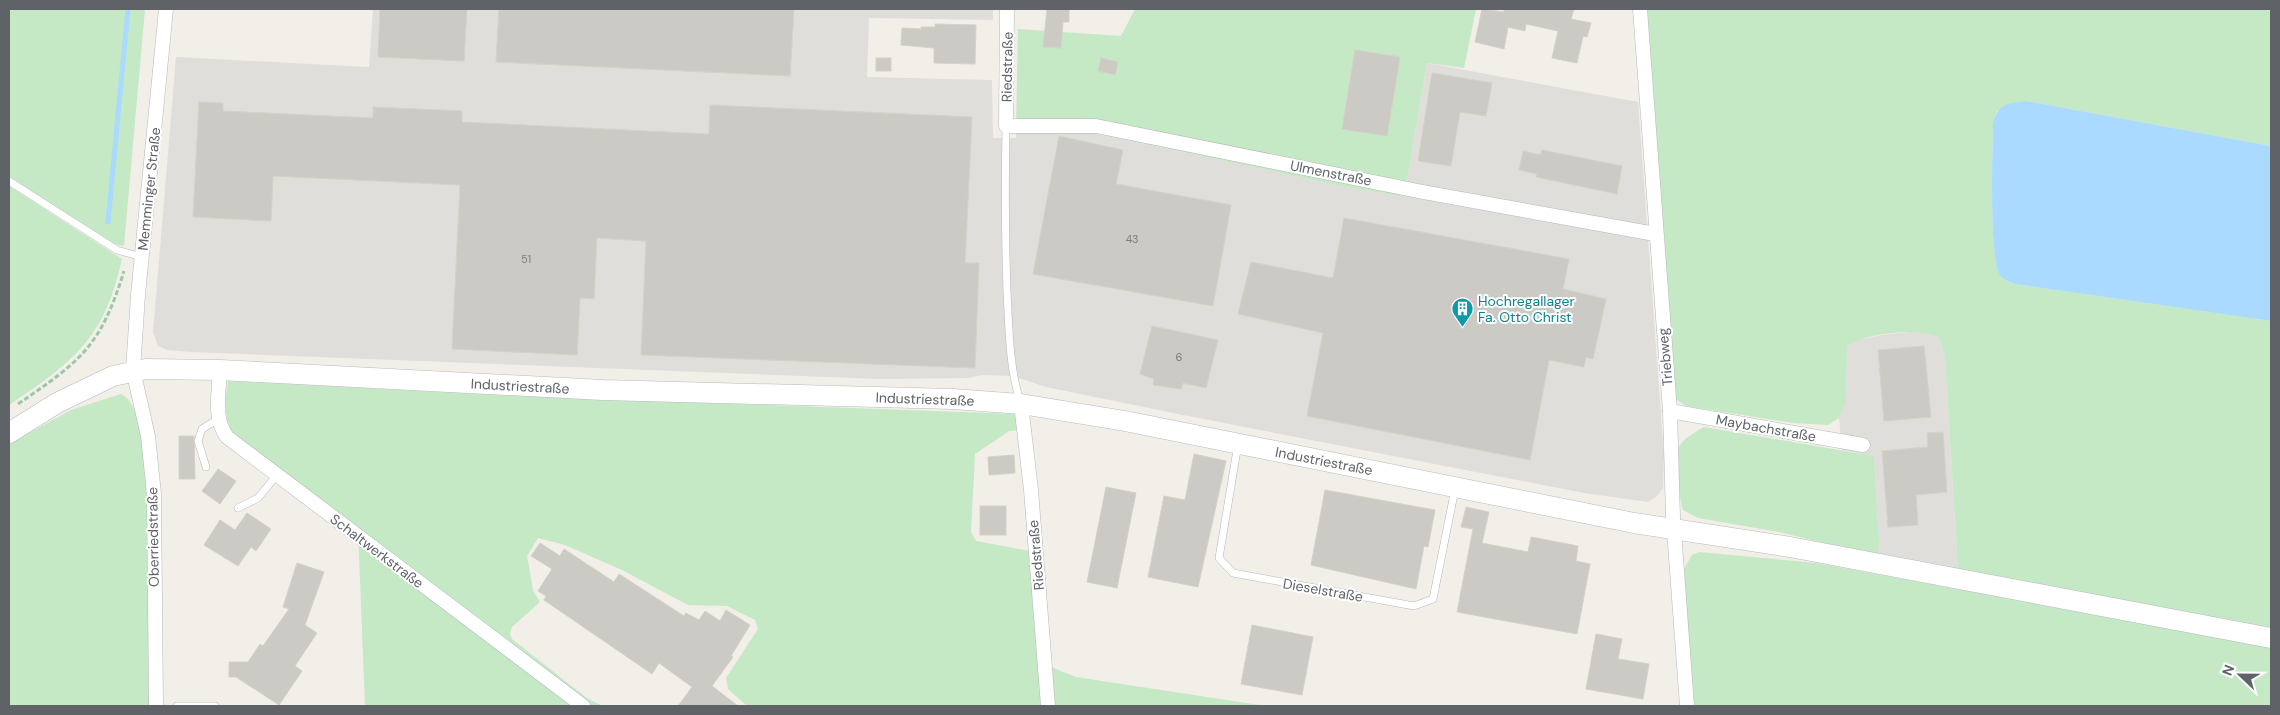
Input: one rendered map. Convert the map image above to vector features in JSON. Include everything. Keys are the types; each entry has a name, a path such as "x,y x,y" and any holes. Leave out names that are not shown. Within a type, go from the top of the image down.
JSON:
{"street":[{"name":"Memminger Straße","path":"133,370 166,9"},
{"name":"Riedstraße","path":"1006,126 1007,9"},
{"name":"Triebweg","path":"1640,9 1655,234 1670,411 1673,529 1687,706"},
{"name":"Ulmenstraße","path":"1006,126 1096,126 1423,192 1655,234"},
{"name":"Industriestraße","path":"133,370 164,368 220,370 603,390 953,399 1069,410 1673,529 1790,547 2271,638"},
{"path":"9,433 57,403 113,376 133,370"},
{"name":"Oberriedstraße","path":"133,370 148,436 153,477 156,706"},
{"path":"218,419 220,370"},
{"name":"Riedstraße","path":"1021,404 1031,490 1048,706"},
{"name":"Maybachstraße","path":"1670,411 1863,445"},
{"name":"Schaltwerkstraße","path":"218,419 221,430 227,437 583,706"}],"lane":[{"path":"1006,126 1005,208 1008,315 1011,366 1021,404"},
{"path":"9,181 87,233 118,250 142,257"},
{"path":"206,467 198,441 202,428 218,419"},
{"name":"Dieselstraße","path":"1238,444 1220,558 1233,573 1414,606 1433,598 1456,487"},
{"path":"238,508 258,498 277,475"},
{"path":"178,706 215,706"}],"path":[{"path":"16,405 74,363 96,340 115,301 127,253"}],"shaded area":[{"path":"373,9 993,9 993,20 869,18 867,77 992,80 993,138 1016,138 1016,130 1090,132 1341,186 1404,197 1427,63 1638,102 1664,456 1663,488 1656,497 1648,502 1584,493 1046,387 1013,376 981,375 969,378 880,379 191,352 167,350 158,346 153,332 176,57 369,67"},
{"path":"1927,332 1939,337 1945,357 1958,569 1880,557 1874,456 1842,450 1839,418 1846,404 1847,347 1854,341 1881,335"}],"green space":[{"path":"9,9 145,9 124,246 100,237 9,176"},
{"path":"1135,9 1476,9 1464,68 1427,63 1404,197 1341,186 1090,132 1016,130 1018,29 1121,36"},
{"path":"1646,9 2271,9 2271,146 2026,101 1997,111 1993,123 1992,179 1994,250 2001,277 2006,280 2015,284 2271,321 2271,629 1958,569 1945,357 1939,337 1930,334 1892,333 1866,338 1847,347 1846,404 1839,418 1828,425 1793,423 1686,406 1676,399 1673,393"},
{"path":"9,186 122,259 115,286 106,309 83,346 52,375 9,405"},
{"path":"228,381 516,396 1016,414 1018,430 1009,431 975,454 971,532 976,541 1030,551 1041,663 1076,677 1266,706 747,706 728,689 726,678 758,629 755,620 727,606 688,605 622,570 565,545 538,538 527,556 533,590 540,602 512,627 510,634 512,639 588,699 603,706 365,706 358,530 234,436 226,416"},
{"path":"121,394 128,399 137,417 146,469 151,706 9,706 9,444 71,410"},
{"path":"1704,427 1874,456 1880,557 1779,532 1698,518 1683,510 1677,478 1677,453 1684,441"},
{"path":"1699,552 1816,563 2271,647 2271,706 1692,706 1682,572 1692,555"}],"water":[{"path":"2026,101 2271,146 2271,321 2015,284 2001,277 1994,250 1993,123 1995,116 2001,108"}],"building":[{"path":"380,9 467,9 464,61 378,57"},
{"path":"499,9 794,9 790,76 496,62"},
{"path":"1047,9 1069,9 1069,22 1063,22 1061,48 1043,47"},
{"path":"1482,9 1504,12 1504,9 1574,9 1571,19 1591,23 1587,37 1583,36 1577,63 1552,58 1558,31 1526,24 1525,31 1508,27 1504,49 1475,42"},
{"path":"935,24 976,25 975,64 934,63 934,48 901,45 902,28 921,29 921,27 935,27"},
{"path":"1355,50 1400,57 1387,136 1342,129"},
{"path":"876,58 891,58 891,71 876,71"},
{"path":"1101,58 1118,62 1115,75 1098,71"},
{"path":"1432,73 1492,83 1486,116 1460,112 1451,166 1418,161"},
{"path":"199,102 223,103 223,111 373,118 373,107 462,111 462,122 709,134 710,105 972,117 965,263 979,263 975,368 641,355 646,241 597,238 594,299 580,298 577,355 452,349 460,185 273,176 271,221 193,217"},
{"path":"1059,136 1123,150 1116,184 1231,205 1213,306 1033,274"},
{"path":"1542,150 1622,166 1617,194 1536,177 1537,174 1519,170 1523,151 1541,155"},
{"name":"Hochregallager Fa. Otto Christ","path":"1344,218 1569,259 1563,289 1606,299 1593,359 1586,357 1584,367 1549,360 1530,460 1307,416 1323,333 1238,314 1251,262 1333,278"},
{"path":"1152,326 1218,340 1206,388 1183,383 1181,389 1153,385 1154,379 1140,374"},
{"path":"1924,346 1931,417 1884,421 1878,350"},
{"path":"1943,432 1947,492 1916,495 1918,525 1888,527 1882,451 1928,447 1927,433"},
{"path":"179,436 194,436 195,479 179,479"},
{"path":"1194,454 1226,461 1198,587 1148,577 1164,496 1185,500"},
{"path":"1014,455 1015,473 989,475 988,457"},
{"path":"218,469 236,481 220,504 202,491"},
{"path":"1106,487 1136,493 1117,588 1087,582"},
{"path":"1325,490 1435,510 1428,547 1424,546 1416,589 1311,565"},
{"path":"980,506 1006,506 1006,535 980,535"},
{"path":"1466,507 1489,512 1482,543 1528,552 1531,537 1578,546 1576,561 1590,564 1577,634 1457,612 1473,529 1461,527"},
{"path":"247,513 271,529 256,551 251,547 238,566 204,545 220,520 235,530"},
{"path":"540,543 560,556 564,549 614,582 619,574 684,616 686,613 699,620 705,611 720,621 726,610 750,625 731,656 733,657 712,686 738,706 678,706 692,687 659,663 652,674 544,600 546,596 538,591 552,569 531,556"},
{"path":"297,563 324,572 305,625 317,633 295,666 302,671 279,705 236,677 229,677 229,662 248,662 260,644 263,646 289,609 283,607"},
{"path":"1252,625 1313,637 1302,695 1241,684"},
{"path":"1596,634 1622,639 1618,659 1649,664 1643,699 1586,689"}],"waterway":[{"path":"108,222 128,9"}],"place":[{"name":"Hochregallager Fa. Otto Christ","path":"1462,328"}]}
